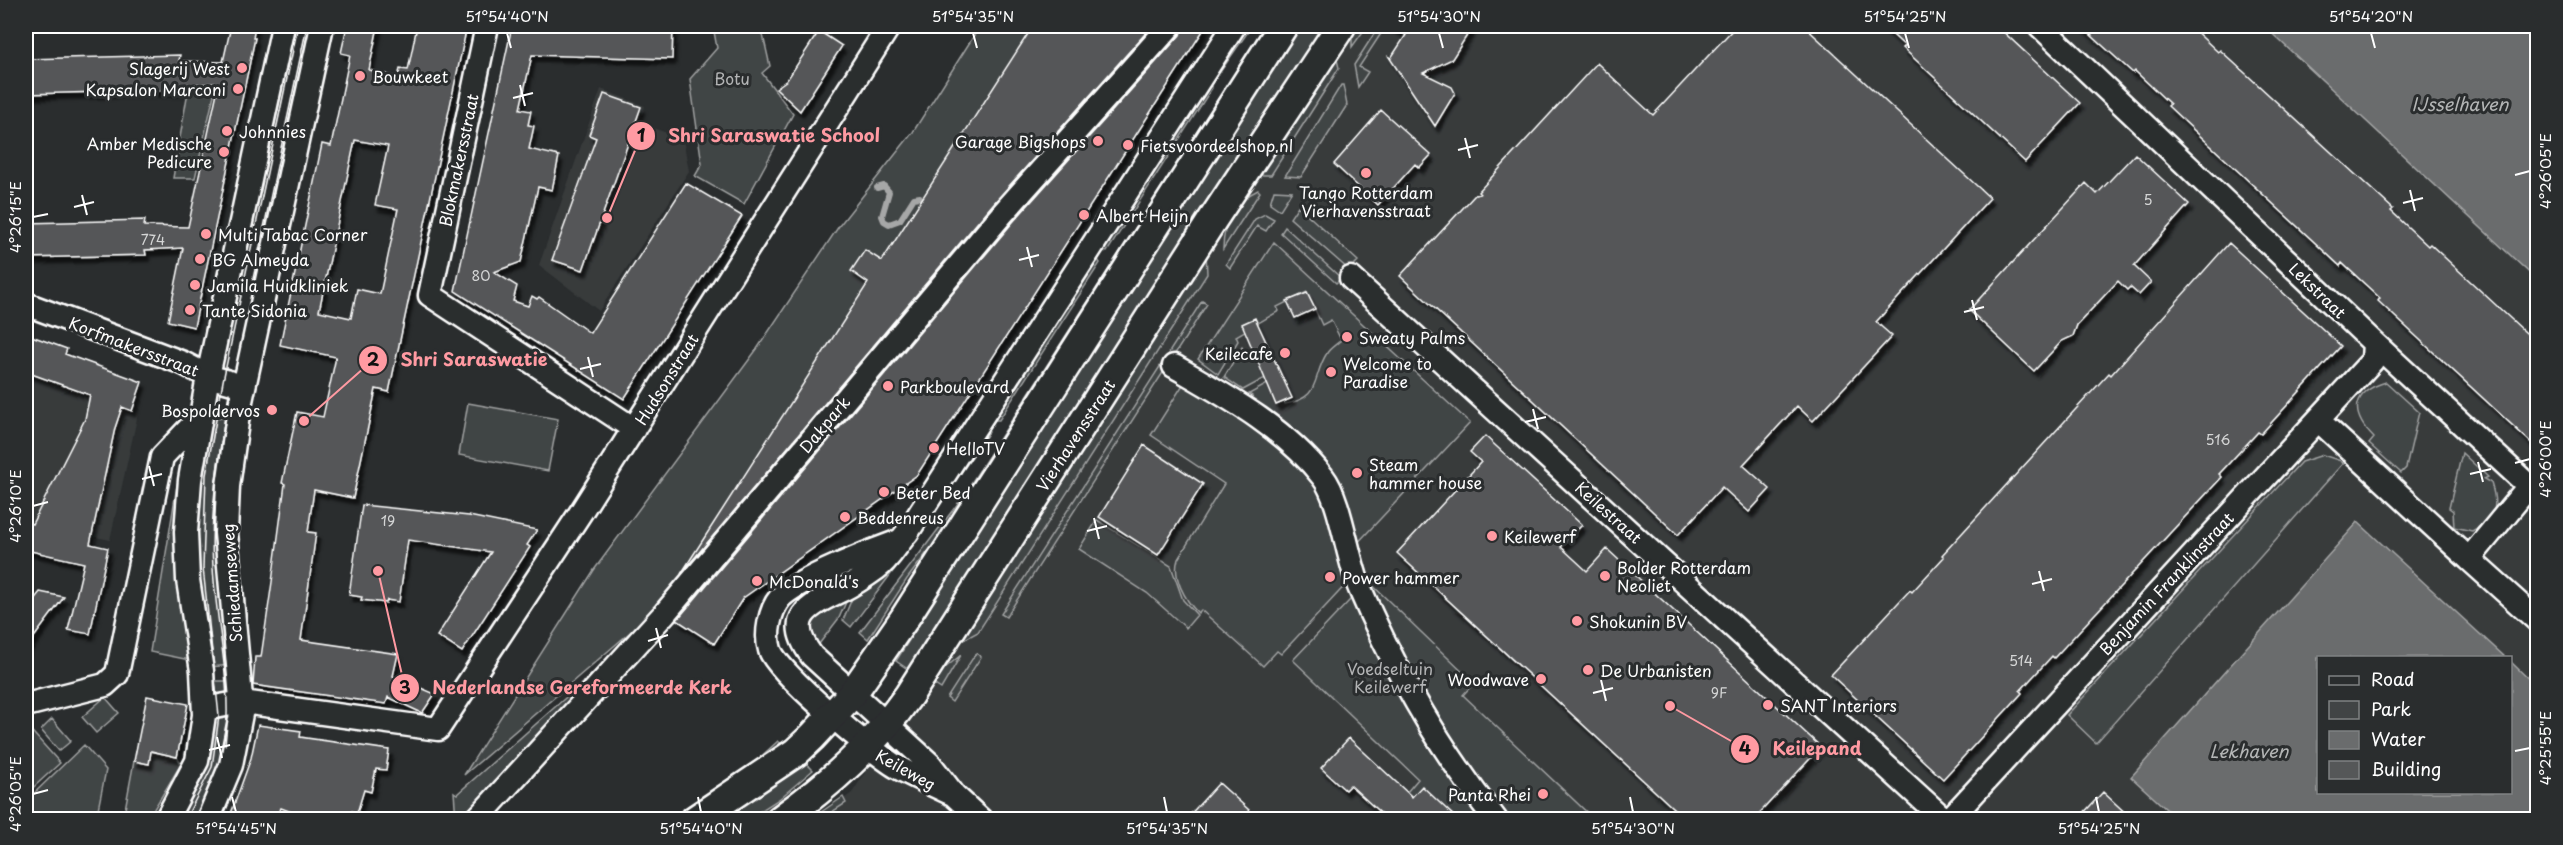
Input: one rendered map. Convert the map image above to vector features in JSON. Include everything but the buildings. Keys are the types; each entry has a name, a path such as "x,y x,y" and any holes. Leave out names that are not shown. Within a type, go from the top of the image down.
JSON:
{"main road":[{"path":"694,819 796,752 843,705 904,619 1283,26"},
{"name":"Vierhavensstraat","path":"780,819 820,792 889,724 1213,219 1341,26"}],"street":[{"path":"166,819 197,761 204,709 202,671 188,580 186,539 190,480 208,376 283,26"},
{"name":"Schiedamseweg","path":"207,819 231,765 238,738 242,702 227,558 226,515 243,386 322,26"},
{"name":"Blokmakersstraat","path":"487,26 430,295 634,429"},
{"name":"Hudsonstraat","path":"242,702 438,729 634,429 889,26"},
{"name":"Dakpark","path":"476,819 665,613 991,226 1170,26"},
{"path":"843,705 825,670 804,646 800,635 801,618 813,603 853,584 879,566 900,541 983,418 1234,26"},
{"name":"Lekstraat","path":"2040,26 2374,343 2529,486 2469,559"},
{"name":"Keilestraat","path":"1351,278 1947,819"},
{"name":"Korfmakersstraat","path":"26,304 183,363 208,376 243,386"},
{"name":"Benjamin Franklinstraat","path":"1947,819 2373,360 2374,343"},
{"path":"1174,366 1272,428 1294,446 1324,479 1335,502 1347,553 1359,586 1417,705 1457,771 1496,819"},
{"path":"26,705 111,683 117,674 162,457 200,417"},
{"path":"2318,420 2538,621"},
{"path":"843,705 807,692 774,658 769,643 771,617 781,597 791,590 858,556 900,541"},
{"path":"204,709 242,702"},
{"name":"Keileweg","path":"843,705 889,724 930,764 954,795 981,819"},
{"name":"Keileweg","path":"843,705 868,747 896,766 954,795"}],"shaded area":[{"path":"1353,26 2537,26 2537,819 814,820 852,793"},
{"path":"601,89 645,106 640,123 683,139 689,171 599,311 539,265"},
{"path":"26,333 66,348 65,355 142,382 132,411 138,414 110,540 26,522"}],"green space":[{"name":"Botu","path":"713,26 761,26 770,66 762,73 793,114 744,204 695,176 702,164 690,79 717,48"},
{"path":"980,26 1157,26 650,615 464,775 594,570 757,349 839,226 913,132"},
{"path":"1245,26 1252,26 1216,78 1214,74"},
{"path":"1265,26 1271,26 964,504 907,579 868,639 860,632 959,502"},
{"path":"1294,26 1327,26 912,672 896,661"},
{"path":"1352,26 1367,26 1352,47"},
{"path":"1379,26 1386,26 1359,67 1368,72 1358,87 1354,65"},
{"path":"1335,51 1339,68 1271,175 1256,175"},
{"path":"1209,84 1212,88 1107,252 1103,251"},
{"path":"1343,85 1347,105 1301,177 1285,176"},
{"path":"215,90 195,178 173,178 188,91"},
{"path":"1258,190 1260,192 1223,249 1225,231 1236,207 1242,200"},
{"path":"1274,190 1292,191 1280,210 1270,203"},
{"path":"1298,206 1358,261 1349,270 1290,218"},
{"path":"1265,214 1274,219 1266,231 1257,226 1230,268 1226,264 1255,219"},
{"path":"1285,227 1341,278 1336,283 1281,233"},
{"path":"1274,242 1470,423 1352,549 1343,511 1247,405 1252,396 1249,394 1273,381 1285,404 1297,401 1310,392 1327,353 1341,340 1331,320 1322,325 1307,292 1277,307 1279,311 1236,336 1238,341 1218,374 1198,359"},
{"path":"1206,251 1207,274 978,632 954,645"},
{"path":"1097,258 1100,263 999,420 995,420 994,417"},
{"path":"1202,301 1207,304 1006,617 1001,614"},
{"path":"1242,347 1248,360 1259,355 1269,376 1243,390 1224,377"},
{"path":"2386,382 2419,412 2406,468 2401,473 2369,444 2374,438 2366,429 2358,412 2358,404 2366,391"},
{"path":"1184,383 1257,424 1320,481 1351,579 1281,654 1277,651 1263,666 1201,610 1198,613 1184,595 1178,581 1178,559 1224,484 1151,435"},
{"path":"468,403 558,419 548,471 459,455"},
{"path":"206,415 233,420 232,665 209,667 193,551"},
{"path":"986,430 989,432 900,562 851,627 843,620 856,589"},
{"path":"184,442 190,660 150,652"},
{"path":"2462,453 2488,477 2484,479 2491,483 2495,499 2494,512 2491,517 2472,531 2454,527 2453,511 2449,508"},
{"path":"2323,455 2344,462 2096,743 2067,715 2301,462"},
{"path":"1097,520 1171,566 1183,600 1197,615 1186,628 1147,593 1079,549"},
{"name":"Voedseltuin Keilewerf","path":"1368,581 1474,683 1463,695 1594,819 1436,819 1407,792 1418,779 1293,660"},
{"path":"850,593 839,618 816,648 809,632 812,617"},
{"path":"653,620 474,819 456,819 454,792 457,794"},
{"path":"976,653 981,657 952,702 947,698"},
{"path":"961,655 941,689 929,681"},
{"path":"210,681 235,681 235,695 211,695"},
{"path":"105,697 119,713 96,733 82,717"},
{"path":"233,709 232,731 202,819 177,820 204,769 211,744 214,714"},
{"path":"52,719 71,741 59,751 41,730"},
{"path":"26,725 60,763 26,794"},
{"path":"778,741 784,746 727,789 693,810 667,820 755,762"},
{"path":"84,745 106,770 96,819 26,819 26,801"},
{"path":"151,751 177,757 181,764 148,819 123,820 134,761 149,763"},
{"path":"801,758 813,770 779,799 748,819 712,820"},
{"path":"843,797 846,803 821,819 811,819"}],"water":[{"name":"IJsselhaven","path":"2264,26 2537,26 2537,280"},
{"name":"Lekhaven","path":"2358,522 2504,656 2317,656 2317,794 2512,794 2512,663 2537,687 2537,819 2177,819 2131,777"}],"waterway":[{"path":"877,188 884,186 889,192 882,216 889,224 900,220 914,198 920,197"}],"tram line":[{"path":"185,820 212,767 219,716 203,568 206,475 223,381 298,26"},
{"path":"250,293 307,26"},
{"path":"225,745 226,678 212,545 216,480 229,393"}],"place":[{"name":"Slagerij West","path":"242,68"},
{"name":"Bouwkeet","path":"360,76"},
{"name":"Kapsalon Marconi","path":"238,89"},
{"name":"Johnnies","path":"227,131"},
{"name":"Garage Bigshops","path":"1098,141"},
{"name":"Fietsvoordeelshop.nl","path":"1128,145"},
{"name":"Amber Medische Pedicure","path":"224,152"},
{"name":"Tango Rotterdam Vierhavensstraat","path":"1366,173"},
{"name":"Albert Heijn","path":"1084,215"},
{"name":"Shri Saraswatie School","path":"607,218"},
{"name":"Multi Tabac Corner","path":"206,234"},
{"name":"BG Almeyda","path":"200,259"},
{"name":"Jamila Huidkliniek","path":"195,285"},
{"name":"Tante Sidonia","path":"190,310"},
{"name":"Sweaty Palms","path":"1347,337"},
{"name":"Keilecafe","path":"1285,353"},
{"name":"Welcome to Paradise","path":"1331,372"},
{"name":"Parkboulevard","path":"888,386"},
{"name":"Bospoldervos","path":"272,410"},
{"name":"Shri Saraswatie","path":"304,421"},
{"name":"HelloTV","path":"934,448"},
{"name":"Steam hammer house","path":"1357,473"},
{"name":"Beter Bed","path":"884,492"},
{"name":"Beddenreus","path":"845,517"},
{"name":"Keilewerf","path":"1492,536"},
{"name":"Nederlandse Gereformeerde Kerk","path":"378,571"},
{"name":"Bolder Rotterdam Neoliet","path":"1605,576"},
{"name":"Power hammer","path":"1330,577"},
{"name":"McDonald's","path":"757,581"},
{"name":"Shokunin BV","path":"1577,621"},
{"name":"De Urbanisten","path":"1588,670"},
{"name":"Woodwave","path":"1541,679"},
{"name":"SANT Interiors","path":"1768,705"},
{"name":"Keilepand","path":"1670,706"},
{"name":"Panta Rhei","path":"1543,794"}]}
